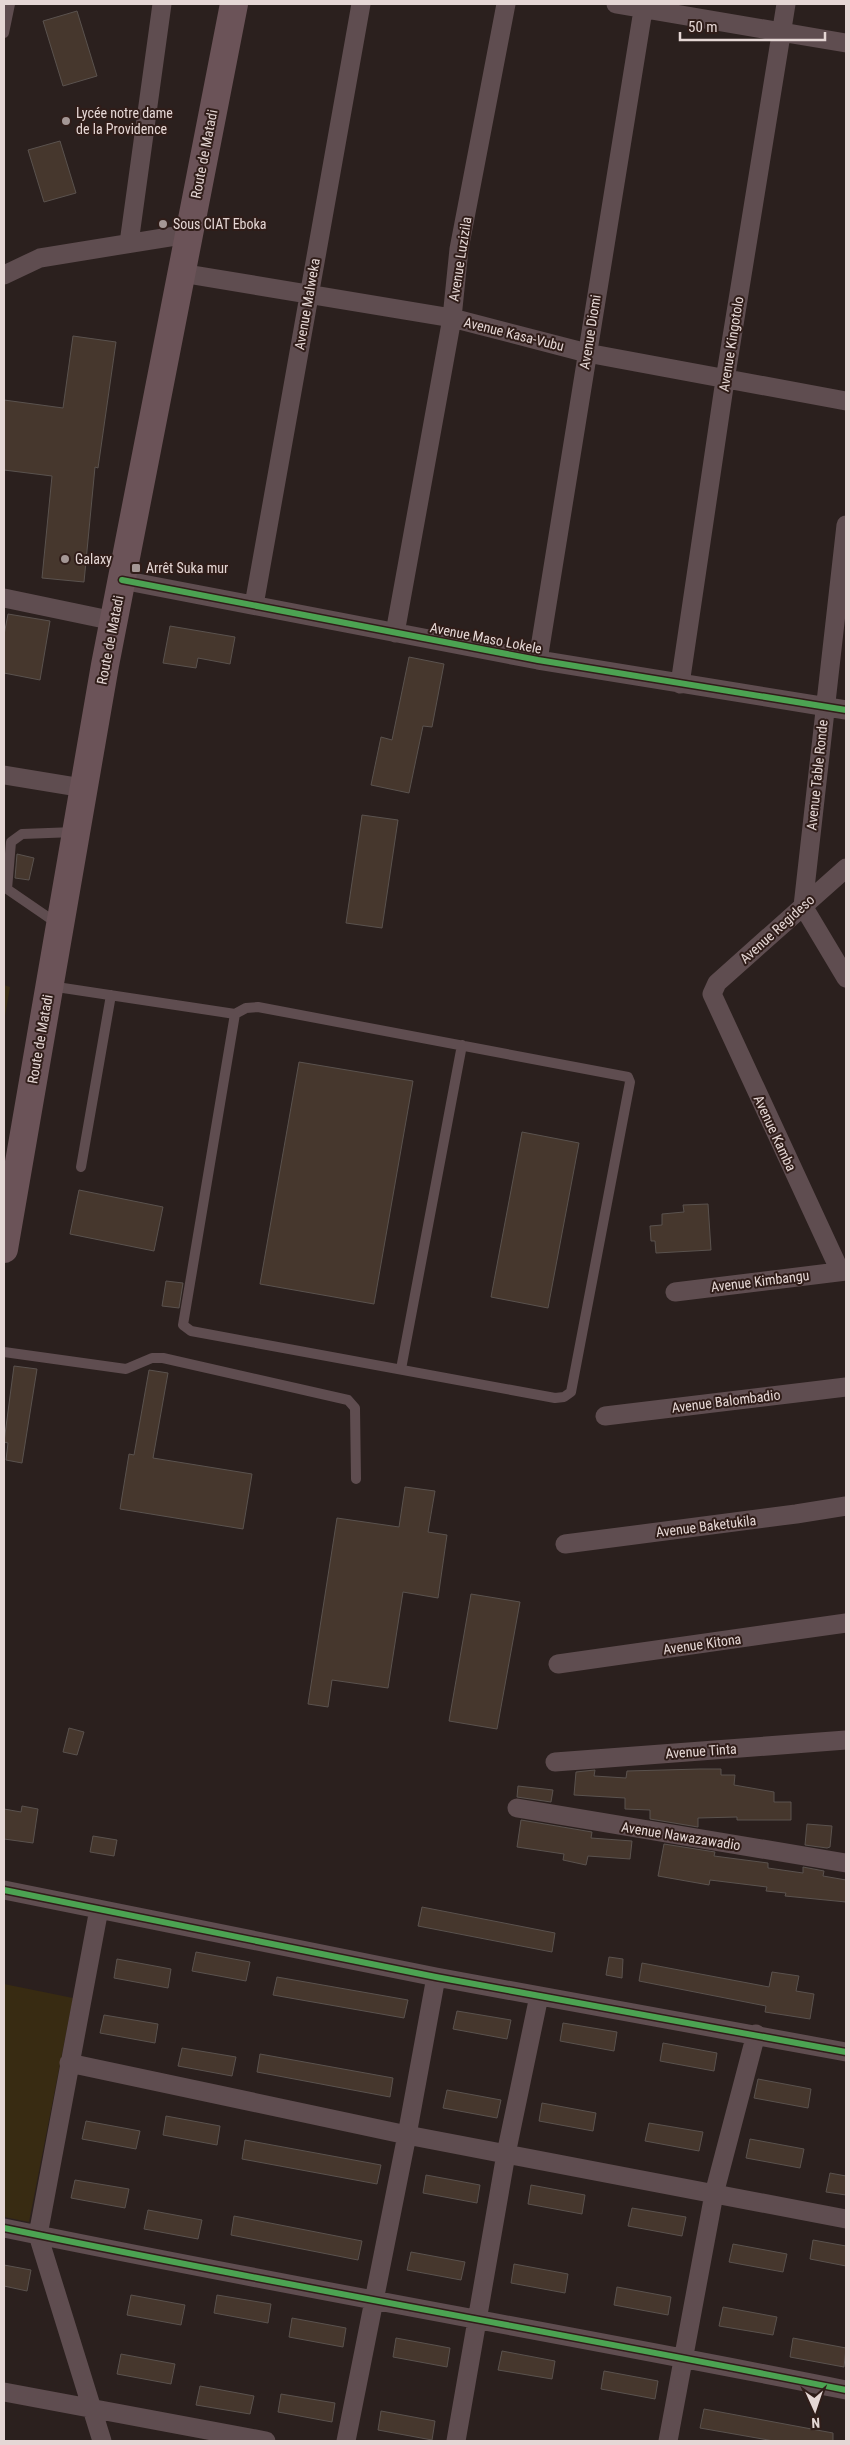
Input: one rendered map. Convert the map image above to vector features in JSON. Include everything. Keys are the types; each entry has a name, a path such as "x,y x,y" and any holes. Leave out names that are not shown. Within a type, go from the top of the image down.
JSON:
{"main road":[{"name":"Route de Matadi","path":"4,1249 83,788 188,234 234,4"}],"street":[{"path":"129,243 162,4"},
{"name":"Avenue Malweka","path":"254,605 361,4"},
{"name":"Avenue Luzizila","path":"395,633 452,318 459,249 506,4"},
{"path":"616,4 644,6 846,43"},
{"name":"Avenue Kingotolo","path":"680,684 725,380 786,4"},
{"name":"Avenue Diomi","path":"538,660 644,6"},
{"path":"4,275 40,258 188,234"},
{"name":"Avenue Kasa-Vubu","path":"181,273 452,318 587,353 846,401"},
{"name":"Avenue Table Ronde","path":"803,906 846,525"},
{"name":"Avenue Maso Lokele","path":"122,580 538,660 680,684 825,705 846,710"},
{"path":"4,598 114,621"},
{"path":"4,775 83,788"},
{"name":"Avenue Regideso","path":"712,994 716,983 846,868"},
{"path":"803,906 846,978"},
{"name":"Avenue Kamba","path":"712,994 843,1271"},
{"name":"Avenue Kimbangu","path":"675,1292 843,1271"},
{"name":"Avenue Balombadio","path":"605,1416 846,1387"},
{"name":"Avenue Baketukila","path":"565,1544 846,1506"},
{"name":"Avenue Kitona","path":"558,1664 846,1624"},
{"name":"Avenue Tinta","path":"555,1762 846,1740"},
{"name":"Avenue Nawazawadio","path":"517,1808 846,1862"},
{"path":"4,1890 436,1978 756,2034 846,2052"},
{"path":"99,1909 38,2235 102,2441"},
{"path":"346,2441 407,2136 436,1978"},
{"path":"456,2441 506,2154 539,1996"},
{"path":"668,2441 714,2194 756,2034"},
{"path":"70,2063 407,2136 846,2219"},
{"path":"4,2228 476,2321 684,2358 846,2390"},
{"path":"4,2392 266,2441"}],"lane":[{"path":"4,33 10,4"},
{"path":"59,925 7,889 11,842 22,834 76,832"},
{"path":"49,986 235,1014 246,1008 258,1007 628,1077 630,1082 571,1392 564,1397 555,1398 191,1331 183,1325 235,1014"},
{"path":"81,1167 111,995"},
{"path":"401,1369 462,1045"},
{"path":"4,1352 126,1368 152,1358 163,1358 348,1400 355,1408 356,1479"}],"shaded area":[{"path":"4,985 10,987 4,1022"},
{"path":"4,1984 73,1998 29,2222 4,2217"}],"building":[{"path":"77,11 97,76 63,86 43,21"},
{"path":"60,141 76,193 44,202 28,150"},
{"path":"73,336 116,342 98,468 95,467 84,582 42,578 52,476 4,470 4,400 63,408"},
{"path":"8,614 50,621 40,680 4,673 4,635"},
{"path":"170,626 235,637 230,664 198,658 196,668 163,663"},
{"path":"409,657 444,664 432,727 423,726 409,793 371,785 381,737 392,740"},
{"path":"362,815 398,820 382,928 346,923"},
{"path":"17,854 34,858 29,880 15,878"},
{"path":"299,1062 413,1081 374,1304 260,1284"},
{"path":"522,1132 579,1143 548,1308 491,1297"},
{"path":"79,1190 163,1207 154,1251 70,1234"},
{"path":"708,1204 711,1250 656,1253 655,1241 651,1241 650,1226 662,1225 662,1214 684,1212 683,1205"},
{"path":"166,1281 183,1283 179,1308 162,1306"},
{"path":"14,1366 37,1369 22,1463 6,1460 8,1443 4,1442"},
{"path":"149,1370 168,1373 153,1458 252,1474 243,1529 120,1509 129,1454 134,1455"},
{"path":"405,1487 435,1491 428,1532 447,1535 438,1598 403,1592 388,1688 332,1680 328,1707 308,1704 337,1518 399,1527"},
{"path":"471,1594 520,1602 497,1729 449,1721"},
{"path":"69,1728 84,1732 77,1755 63,1752"},
{"path":"721,1769 721,1775 735,1775 734,1785 774,1792 774,1802 791,1802 791,1820 737,1820 737,1817 698,1818 698,1827 650,1819 650,1810 625,1809 625,1798 574,1795 576,1772 595,1770 594,1776 626,1778 627,1771"},
{"path":"518,1786 553,1790 551,1802 517,1797"},
{"path":"22,1806 38,1809 33,1843 4,1839 4,1809 21,1812"},
{"path":"521,1820 592,1832 591,1838 632,1841 630,1859 588,1856 586,1865 563,1860 564,1854 517,1847"},
{"path":"807,1824 832,1826 830,1847 805,1845"},
{"path":"93,1836 117,1840 114,1856 90,1852"},
{"path":"664,1844 715,1852 714,1856 768,1863 768,1868 803,1873 803,1867 824,1871 823,1876 846,1880 846,1902 785,1896 786,1893 766,1891 767,1887 710,1880 709,1885 658,1876"},
{"path":"422,1907 555,1933 552,1952 418,1926"},
{"path":"196,1952 250,1962 246,1981 192,1971"},
{"path":"609,1957 623,1959 622,1978 606,1975"},
{"path":"117,1959 171,1969 168,1988 114,1978"},
{"path":"642,1963 769,1987 772,1972 799,1976 796,1991 814,1994 810,2019 765,2012 766,2006 639,1981"},
{"path":"277,1977 408,2000 404,2018 273,1995"},
{"path":"457,2011 511,2020 507,2039 453,2029"},
{"path":"104,2015 158,2024 155,2043 100,2033"},
{"path":"563,2023 617,2032 614,2051 560,2041"},
{"path":"663,2043 717,2053 714,2071 660,2061"},
{"path":"182,2048 236,2057 232,2076 178,2066"},
{"path":"260,2054 393,2078 390,2097 257,2072"},
{"path":"758,2079 811,2089 808,2108 754,2098"},
{"path":"447,2090 501,2100 497,2118 443,2108"},
{"path":"542,2103 596,2113 593,2131 539,2121"},
{"path":"166,2116 220,2126 217,2145 163,2135"},
{"path":"86,2121 140,2131 136,2149 82,2139"},
{"path":"649,2123 703,2132 699,2151 645,2141"},
{"path":"750,2139 804,2149 800,2168 746,2158"},
{"path":"245,2140 381,2165 377,2184 242,2159"},
{"path":"830,2173 846,2176 846,2195 826,2192"},
{"path":"426,2175 480,2185 477,2203 423,2193"},
{"path":"75,2180 129,2189 125,2208 71,2198"},
{"path":"531,2185 585,2195 582,2214 528,2204"},
{"path":"632,2208 686,2217 682,2236 628,2226"},
{"path":"148,2210 202,2220 198,2239 144,2229"},
{"path":"234,2216 362,2241 358,2260 231,2235"},
{"path":"813,2240 846,2246 846,2266 810,2259"},
{"path":"733,2244 787,2254 783,2272 729,2262"},
{"path":"411,2252 465,2262 461,2280 407,2270"},
{"path":"514,2264 568,2274 565,2293 511,2283"},
{"path":"4,2265 31,2270 27,2291 4,2286"},
{"path":"617,2287 671,2297 668,2315 614,2305"},
{"path":"131,2295 185,2305 181,2325 127,2315"},
{"path":"217,2295 271,2304 268,2323 214,2313"},
{"path":"723,2307 777,2317 773,2335 719,2326"},
{"path":"292,2318 346,2328 343,2347 289,2337"},
{"path":"396,2338 450,2348 447,2367 393,2357"},
{"path":"793,2338 846,2348 844,2367 790,2357"},
{"path":"502,2351 555,2361 552,2379 498,2370"},
{"path":"121,2354 175,2364 171,2384 117,2374"},
{"path":"604,2371 658,2381 655,2399 601,2389"},
{"path":"200,2386 254,2396 250,2414 196,2405"},
{"path":"281,2394 335,2403 332,2422 278,2412"},
{"path":"704,2409 833,2433 833,2441 774,2441 700,2428"},
{"path":"381,2411 435,2421 432,2440 378,2430"}],"cycle path":[{"path":"122,580 538,660 846,710"},
{"path":"4,1890 436,1977 846,2052"},
{"path":"4,2228 214,2270 846,2390"}],"place":[{"name":"Lycée notre dame de la Providence","path":"66,121"},
{"name":"Sous CIAT Eboka","path":"163,224"},
{"name":"Galaxy","path":"65,559"},
{"name":"Arrêt Suka mur","path":"136,568"}]}
